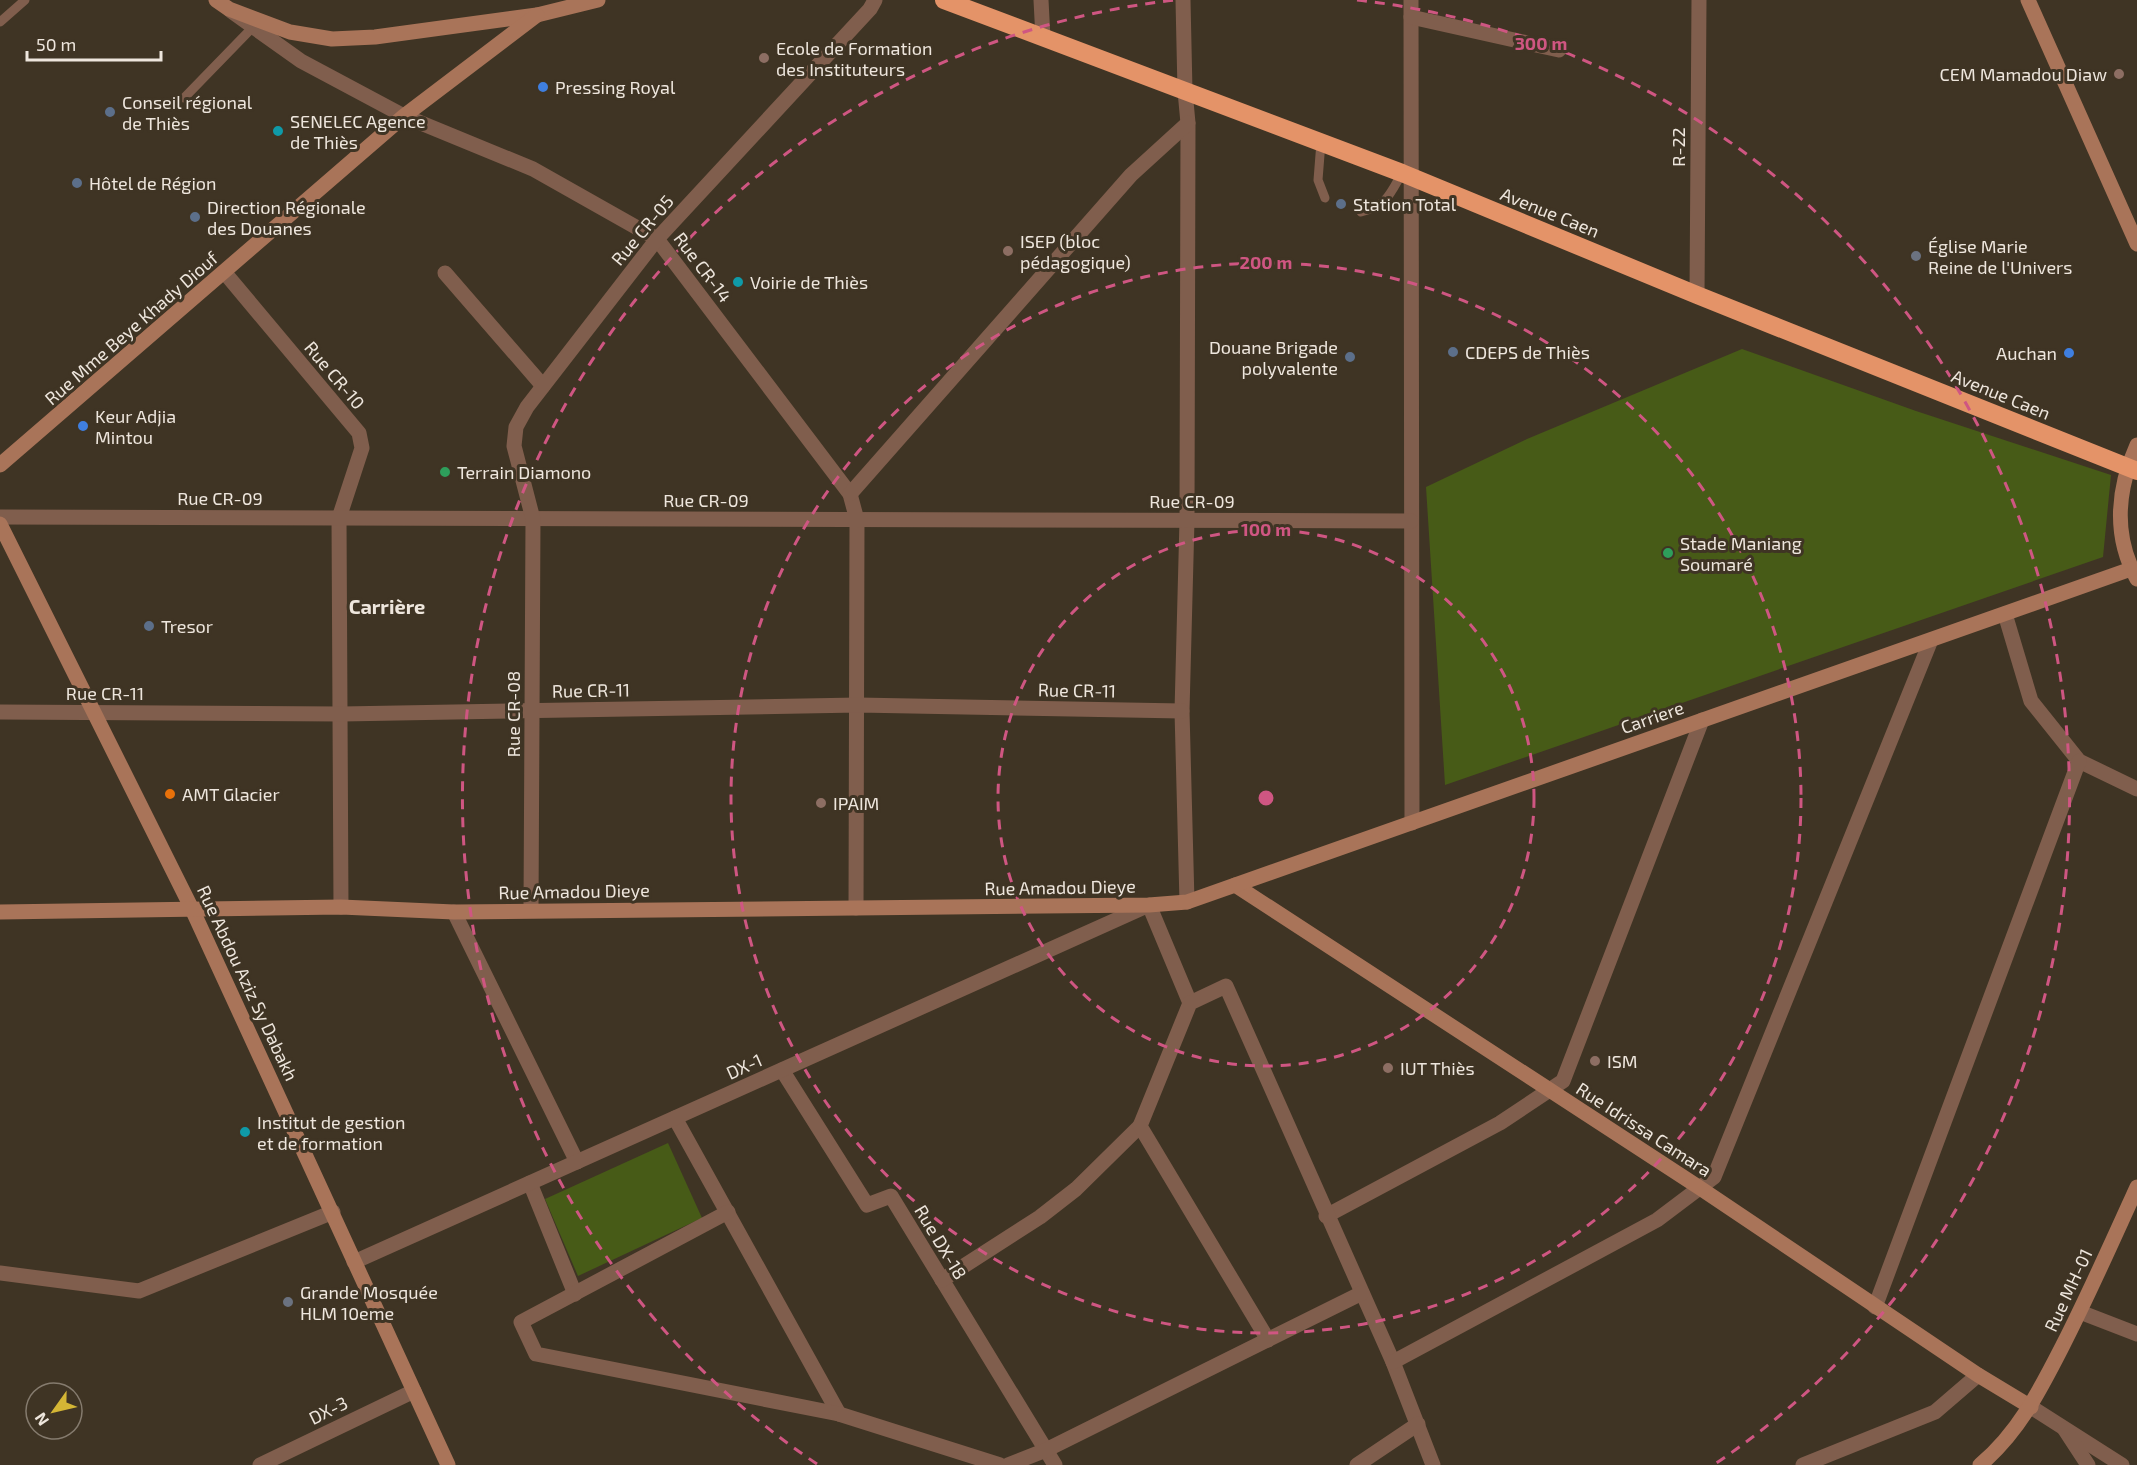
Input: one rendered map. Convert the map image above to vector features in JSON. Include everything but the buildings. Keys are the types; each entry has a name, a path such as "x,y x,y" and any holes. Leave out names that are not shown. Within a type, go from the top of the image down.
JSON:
{"highway":[{"name":"Avenue Caen","path":"944,0 1406,175 1696,295 2132,469"}],"street":[{"path":"216,0 229,9 290,32 332,39 375,37 537,15 598,0"},
{"name":"Rue CR-05","path":"533,519 514,446 516,427 543,386 657,239 862,18 875,0"},
{"path":"1041,0 1043,38"},
{"path":"1183,0 1188,123 1187,520 1182,711 1187,902"},
{"path":"1411,0 1406,175 1412,823"},
{"name":"R-22","path":"1696,295 1699,0"},
{"path":"2028,0 2137,244"},
{"name":"Rue CR-14","path":"229,9 252,28 301,61 404,116 533,169 657,239 850,494 857,520 856,908"},
{"name":"Rue Mme Beye Khady Diouf","path":"0,465 404,116 537,15"},
{"path":"1411,17 1560,50"},
{"path":"850,494 1131,175 1188,123"},
{"name":"Rue CR-10","path":"225,273 358,433 362,448 339,518 342,714 341,907"},
{"path":"445,273 543,386"},
{"path":"2134,574 2123,544 2120,518 2121,492 2132,469 2137,445"},
{"name":"Rue CR-09","path":"0,517 1411,521"},
{"name":"Rue CR-08","path":"531,910 533,519"},
{"name":"Rue Abdou Aziz Sy Dabakh","path":"0,524 192,909 448,1465"},
{"name":"Carriere","path":"1187,902 2005,614 2134,574"},
{"path":"2005,614 2031,701 2079,761 2137,789"},
{"path":"1393,1362 1657,1220 1714,1177 1931,640"},
{"name":"Rue CR-11","path":"0,712 342,714 858,705 1182,711"},
{"path":"1326,1216 1500,1123 1563,1081 1702,720"},
{"path":"1875,1307 2079,761"},
{"name":"Rue Idrissa Camara","path":"1235,885 1700,1188 1978,1375 2031,1407"},
{"name":"Rue Amadou Dieye","path":"0,912 341,907 454,912 1149,905 1187,902"},
{"path":"1149,905 1190,1003"},
{"name":"DX-1","path":"354,1262 1149,905"},
{"path":"454,912 577,1162"},
{"path":"942,1280 1058,1203 1140,1126 1190,1003 1226,986 1326,1216 1393,1362 1433,1465"},
{"name":"Rue DX-18","path":"783,1070 867,1205 891,1196 1055,1465"},
{"path":"675,1118 839,1414"},
{"path":"1140,1126 1268,1340"},
{"path":"530,1183 575,1294"},
{"name":"Rue MH-01","path":"1980,1465 1997,1450 2031,1407 2080,1312 2137,1187"},
{"path":"0,1273 139,1291 333,1212"},
{"path":"728,1212 521,1322 536,1354 839,1414 1000,1465"},
{"path":"1008,1465 1046,1450 1362,1293"},
{"path":"2080,1312 2137,1334"},
{"path":"1803,1465 1935,1412 1978,1375"},
{"name":"DX-3","path":"260,1465 414,1391"},
{"path":"2031,1407 2122,1465"},
{"path":"1357,1465 1418,1424"},
{"path":"2062,1426 2088,1465"}],"lane":[{"path":"0,22 26,0"},
{"path":"184,98 252,28"},
{"path":"1321,142 1318,180 1325,198"},
{"path":"1361,212 1379,207 1406,175"}],"green space":[{"name":"Stade Maniang Soumaré","path":"1742,349 1916,411 2111,475 2103,557 1445,785 1426,487 1527,439"},
{"path":"668,1143 702,1218 578,1276 545,1199"}],"place":[{"name":"Ecole de Formation des Instituteurs","path":"764,58"},
{"name":"CEM Mamadou Diaw","path":"2119,74"},
{"name":"Pressing Royal","path":"543,87"},
{"name":"Conseil régional de Thiès","path":"110,112"},
{"name":"SENELEC Agence de Thiès","path":"278,131"},
{"name":"Hôtel de Région","path":"77,183"},
{"name":"Station Total","path":"1341,204"},
{"name":"Direction Régionale des Douanes","path":"195,217"},
{"name":"ISEP (bloc pédagogique)","path":"1008,251"},
{"name":"Église Marie Reine de l'Univers","path":"1916,256"},
{"name":"Voirie de Thiès","path":"738,282"},
{"name":"CDEPS de Thiès","path":"1453,352"},
{"name":"Auchan","path":"2069,353"},
{"name":"Douane Brigade polyvalente","path":"1350,357"},
{"name":"Keur Adjia Mintou","path":"83,426"},
{"name":"Terrain Diamono","path":"445,472"},
{"name":"Stade Maniang Soumaré","path":"1668,553"},
{"name":"Tresor","path":"149,626"},
{"name":"AMT Glacier","path":"170,794"},
{"name":"IPAIM","path":"821,803"},
{"name":"ISM","path":"1595,1061"},
{"name":"IUT Thiès","path":"1388,1068"},
{"name":"Institut de gestion et de formation","path":"245,1132"},
{"name":"Grande Mosquée HLM 10eme","path":"288,1302"}],"district":[{"name":"Carrière","path":"387,606"}]}
